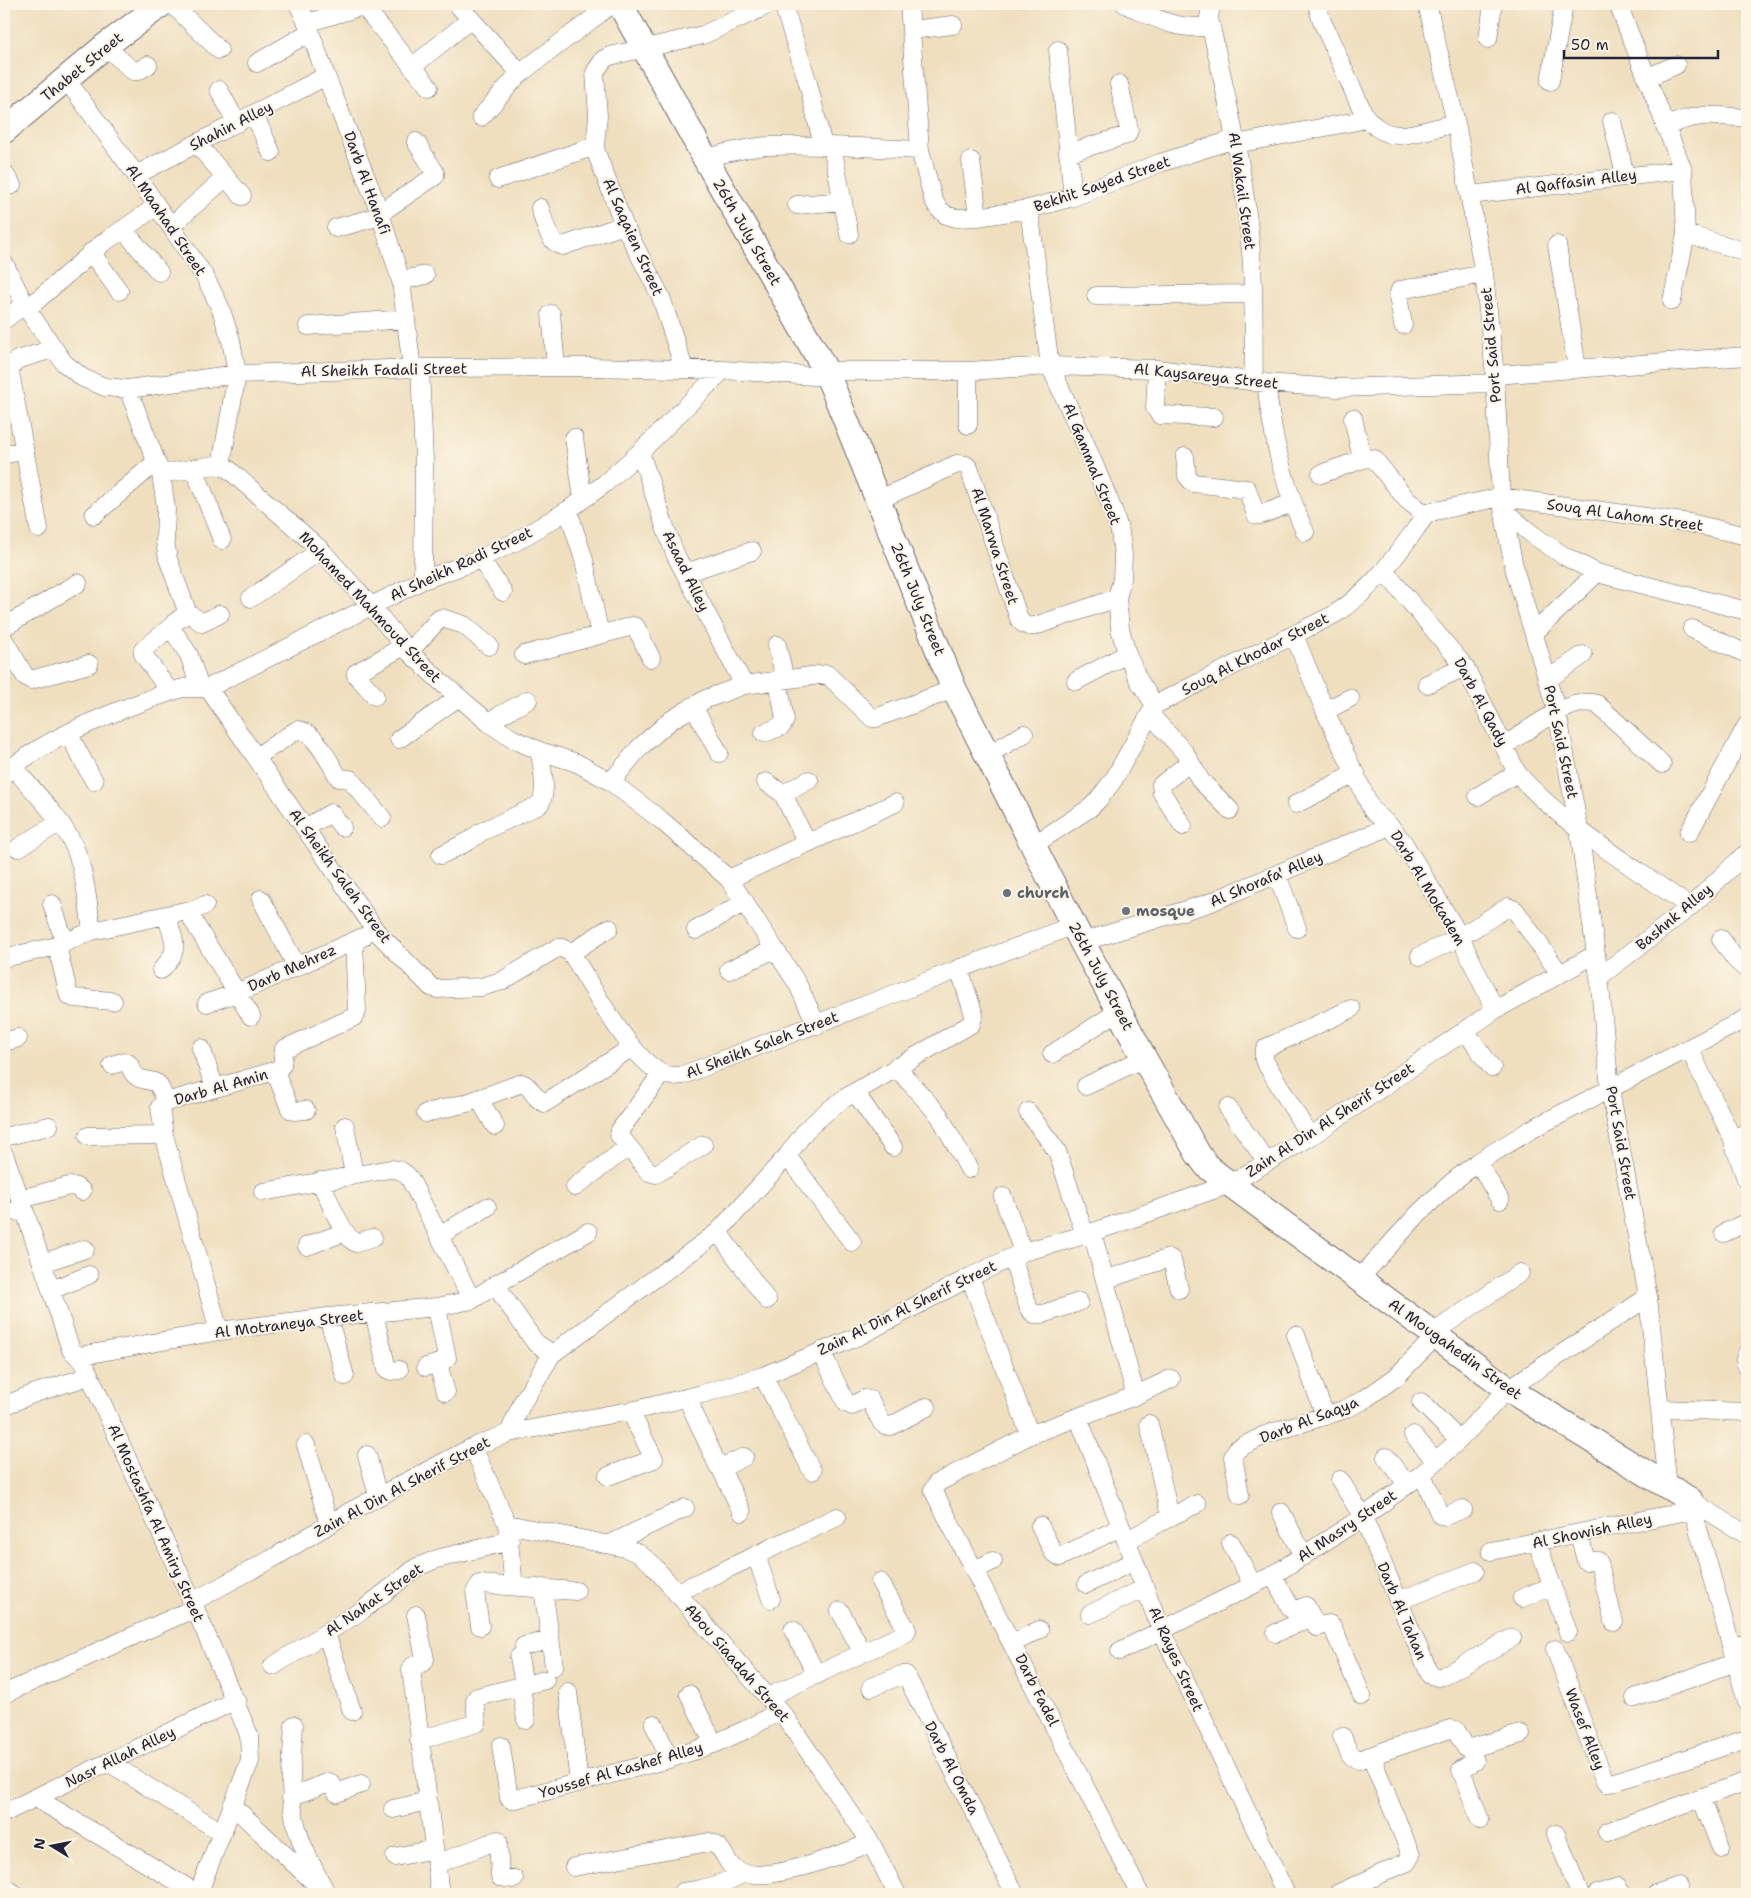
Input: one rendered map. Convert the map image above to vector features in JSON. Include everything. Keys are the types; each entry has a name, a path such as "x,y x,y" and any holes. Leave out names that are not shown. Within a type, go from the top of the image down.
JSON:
{"street":[{"name":"Thabet Street","path":"4,131 105,46 162,4"},
{"path":"172,4 219,50"},
{"name":"Darb Al Hanafi","path":"298,4 381,214 401,281 416,369 424,461 423,580"},
{"path":"458,4 520,73"},
{"path":"481,117 520,73 612,4"},
{"name":"26th July Street","path":"620,4 828,374 954,689 1032,846 1144,1058 1198,1154 1207,1166 1230,1184"},
{"name":"Al Saqaien Street","path":"684,369 661,297 624,225 595,146 598,116 595,72 599,65 610,56 702,35 743,10 770,4"},
{"path":"783,4 843,201 849,234"},
{"name":"Bekhit Sayed Street","path":"909,4 920,150 933,199 938,208 946,215 956,218 978,217 1029,209 1073,197 1160,163 1236,142 1368,120"},
{"path":"1124,4 1173,25 1198,28 1211,26"},
{"name":"Al Wakail Street","path":"1210,4 1209,18 1236,142 1250,238 1252,294 1260,382"},
{"path":"1317,4 1321,19 1368,120 1380,129 1399,136 1456,123"},
{"name":"Port Said Street","path":"1427,4 1456,123 1484,274 1495,379 1503,504 1516,571 1557,712 1579,829 1599,977 1610,1089 1648,1297 1668,1487"},
{"path":"1488,39 1493,4"},
{"path":"1550,81 1564,4"},
{"path":"1618,4 1683,170 1686,234 1672,301"},
{"path":"257,63 309,28 363,7 429,88"},
{"path":"412,67 471,19"},
{"path":"912,30 953,25"},
{"path":"105,46 133,71 138,71 148,65"},
{"path":"1058,50 1073,197"},
{"path":"1646,78 1676,64"},
{"name":"Shahin Alley","path":"136,176 326,76"},
{"name":"Al Maahad Street","path":"66,79 136,176 205,277 220,308 231,340 237,374"},
{"path":"1068,153 1127,135 1128,130 1119,84"},
{"path":"219,90 236,123"},
{"path":"254,114 271,152"},
{"path":"1665,127 1678,121 1706,114 1747,118"},
{"path":"1612,120 1625,176"},
{"path":"336,228 381,214 435,176 435,172 416,142"},
{"path":"197,144 242,196"},
{"path":"498,179 595,146"},
{"path":"705,158 726,152 768,146 827,146 920,150"},
{"path":"971,161 978,217"},
{"name":"Al Qaffasin Alley","path":"1470,196 1683,170"},
{"path":"171,226 226,177"},
{"path":"797,205 843,201"},
{"path":"4,320 26,307 91,252 157,206"},
{"path":"540,208 553,242 559,246 624,225"},
{"name":"Al Gammal Street","path":"1029,209 1050,366 1084,438 1116,517 1120,532 1123,555 1122,578 1117,598 1120,628 1127,654 1152,710 1185,753 1201,781 1230,810"},
{"path":"123,229 159,272"},
{"path":"1686,234 1747,252"},
{"path":"1557,245 1577,368"},
{"path":"91,252 119,291"},
{"name":"Al Sheikh Fadali Street","path":"4,264 26,307 64,363 83,378 105,387 128,389 237,374 416,369 556,367 828,374"},
{"path":"1403,325 1398,296 1400,290 1484,274"},
{"path":"401,281 425,275"},
{"path":"1096,296 1252,294"},
{"path":"551,314 556,367"},
{"path":"308,326 406,319"},
{"path":"39,529 10,372 17,360 53,349"},
{"name":"Al Kaysareya Street","path":"828,374 968,371 1050,366 1157,368 1260,382 1337,388 1495,379 1577,368 1747,356"},
{"path":"1157,368 1155,408 1160,415 1214,417"},
{"name":"Al Sheikh Radi Street","path":"8,771 68,733 130,706 170,692 183,688 204,688 423,580 480,558 517,541 568,510 603,484 640,452 724,370"},
{"path":"968,371 968,425"},
{"path":"94,515 158,468 220,466 237,374"},
{"path":"1260,382 1280,466 1292,503 1305,532"},
{"path":"128,389 158,468 166,508 165,542 168,559 186,612 202,623 220,614"},
{"path":"1353,418 1362,459"},
{"path":"574,438 583,499"},
{"path":"4,454 24,451"},
{"name":"Asaad Alley","path":"640,452 667,534 685,573 744,685"},
{"path":"1185,457 1187,476 1193,483 1247,489 1256,515 1292,503"},
{"path":"1321,474 1362,459 1374,459 1407,500 1426,515 1435,511 1503,504 1548,545 1597,573 1747,611"},
{"name":"Al Marwa Street","path":"878,500 957,464 966,465 969,468 1019,619 1023,624 1029,627 1035,626 1117,598"},
{"name":"Mohamed Mahmoud Street","path":"220,466 232,472 321,550 407,649 441,682 488,722 511,738 540,751 577,763 612,782 729,879 797,983 817,1025"},
{"path":"194,468 222,540"},
{"name":"Souq Al Lahom Street","path":"1503,504 1690,523 1747,536"},
{"path":"568,510 584,560 600,635"},
{"name":"Souq Al Khodar Street","path":"1152,710 1336,614 1354,602 1385,572 1426,515"},
{"path":"251,598 321,550"},
{"path":"685,573 752,550"},
{"path":"480,558 503,592"},
{"name":"Darb Al Qady","path":"1385,572 1465,667 1517,773 1545,801 1579,829 1690,907"},
{"path":"1535,632 1597,573"},
{"path":"4,627 78,583"},
{"path":"170,692 143,654 143,650 174,623 183,618 186,612"},
{"path":"376,696 356,673 407,649 439,619 442,618 464,625 489,646"},
{"name":"Al Sheikh Saleh Street","path":"172,626 172,633 189,655 204,688 256,757 376,931 426,983 437,989 481,987 502,981 557,948 562,948 570,953"},
{"path":"524,655 635,626 651,658"},
{"path":"1692,629 1747,654"},
{"name":"Darb Al Mokadem","path":"1294,635 1325,711 1372,810 1390,826 1403,842 1460,937 1495,1010"},
{"path":"4,640 25,676 31,680 90,664"},
{"path":"764,732 782,726 785,720 777,645"},
{"path":"1076,681 1127,654"},
{"path":"1548,680 1583,655"},
{"path":"1427,684 1465,667"},
{"path":"612,782 640,747 671,720 706,699 744,685 827,674 872,718 954,689"},
{"path":"399,739 458,697"},
{"path":"1325,711 1350,698"},
{"path":"488,722 528,700"},
{"path":"1504,746 1557,712 1580,703 1590,702 1597,704 1662,764"},
{"path":"693,706 719,753"},
{"path":"1032,846 1090,808 1099,799 1114,779 1152,710"},
{"path":"1689,833 1747,725"},
{"path":"256,757 297,730 305,732 316,740 339,778 350,778 382,818"},
{"path":"68,733 94,781"},
{"path":"987,754 1024,734"},
{"path":"441,855 481,832 539,805 544,797 540,751"},
{"path":"1184,826 1162,793 1161,785 1190,762"},
{"path":"8,771 60,822 70,839 82,870 92,931"},
{"path":"1478,796 1517,773"},
{"path":"1296,804 1356,774"},
{"path":"784,794 809,780"},
{"path":"766,782 784,794 807,843"},
{"path":"729,879 895,803"},
{"path":"305,828 331,813 342,827"},
{"path":"18,848 60,822"},
{"name":"Al Shorafa' Alley","path":"1078,933 1189,910 1277,875 1390,826"},
{"name":"Bashnk Alley","path":"1599,977 1690,907 1747,854"},
{"path":"1277,875 1297,928"},
{"path":"261,899 297,967"},
{"path":"696,930 745,902"},
{"path":"52,904 61,944 69,996 113,1001"},
{"path":"6,954 61,944 92,931 188,912 205,905"},
{"path":"1420,956 1460,937 1504,908 1512,907 1560,974"},
{"path":"188,912 251,1016"},
{"path":"161,970 171,960 175,950 166,916"},
{"path":"609,928 570,953 631,1048 662,1074 620,1130 619,1135 648,1172 652,1174 656,1174 703,1144"},
{"name":"Darb Mehrez","path":"207,1003 237,993 376,931"},
{"name":"Al Sheikh Saleh Street","path":"662,1074 672,1076 683,1075 817,1025 958,968 1078,933"},
{"path":"1722,938 1735,959 1747,970"},
{"name":"Darb Al Amin","path":"219,1332 164,1135 160,1107 167,1102 280,1069 284,1049 354,1017 357,1011 354,941"},
{"path":"728,970 775,949"},
{"name":"Zain Al Din Al Sherif Street","path":"4,1694 194,1605 378,1496 473,1447 509,1433 630,1411 688,1398 763,1376 859,1336 970,1277 1017,1255 1088,1233 1230,1184 1310,1137 1466,1032 1495,1010 1596,954"},
{"path":"509,1433 522,1403 552,1354 718,1232 786,1156 806,1130 824,1113 855,1092 980,1017 974,1015 958,968"},
{"path":"1310,1137 1264,1060 1264,1052 1266,1048 1351,1008"},
{"path":"1052,1054 1119,1011"},
{"path":"1358,1280 1418,1213 1478,1162 1532,1129 1747,1018"},
{"path":"1466,1032 1492,1068"},
{"path":"201,1048 215,1088"},
{"path":"426,1113 479,1099 522,1084 527,1085 542,1103 548,1102 631,1048"},
{"path":"1689,1048 1740,1135 1747,1182"},
{"path":"1086,1086 1144,1058"},
{"name":"Darb Al Amin","path":"112,1065 124,1061 128,1063 136,1076 158,1084 167,1102"},
{"path":"896,1068 939,1115 969,1170"},
{"path":"275,1071 290,1109 294,1111 306,1110"},
{"path":"855,1092 893,1147"},
{"path":"479,1099 495,1126"},
{"path":"1228,1108 1267,1162"},
{"path":"1028,1112 1058,1151 1088,1233 1105,1280 1135,1388 1135,1393 1132,1397"},
{"path":"4,1137 49,1126"},
{"path":"345,1126 354,1175"},
{"path":"88,1136 164,1135"},
{"path":"575,1187 628,1147"},
{"name":"Al Mostashfa Al Amiry Street","path":"4,1154 71,1350 79,1356 90,1376 194,1605 236,1700 249,1735 250,1762 198,1894"},
{"path":"786,1156 852,1242"},
{"path":"1478,1162 1500,1200"},
{"path":"263,1192 390,1169 398,1169 405,1172 472,1300"},
{"path":"320,1181 345,1232 352,1241 356,1243 373,1238"},
{"name":"Al Mougahedin Street","path":"1230,1184 1508,1389 1668,1487 1691,1505"},
{"path":"4,1213 69,1186 76,1187 82,1191"},
{"path":"1003,1198 1029,1309 1034,1314 1043,1314 1079,1302"},
{"path":"439,1236 487,1207"},
{"path":"1724,1232 1747,1222"},
{"path":"307,1246 345,1232"},
{"name":"Al Motraneya Street","path":"79,1356 219,1332 328,1317 437,1307 472,1300 588,1232"},
{"path":"718,1232 767,1300"},
{"path":"42,1263 85,1249"},
{"path":"1105,1280 1169,1258 1172,1260 1179,1290"},
{"name":"Darb Al Saqya","path":"1217,1458 1290,1426 1325,1416 1362,1401 1396,1377 1435,1334 1520,1273"},
{"path":"51,1290 89,1275"},
{"path":"970,1277 1030,1435 1132,1397 1171,1378"},
{"path":"495,1285 535,1342 552,1354"},
{"name":"Al Masry Street","path":"1120,1651 1273,1575 1363,1517 1422,1474 1460,1440 1508,1389 1648,1297"},
{"path":"437,1307 447,1355 445,1360 432,1365 446,1392"},
{"path":"374,1313 387,1369 390,1371 399,1370"},
{"path":"328,1317 345,1376"},
{"path":"1296,1335 1325,1416"},
{"path":"821,1352 846,1403 852,1406 864,1399 870,1400 886,1426 891,1426 928,1408"},
{"path":"1747,1353 1745,1360 1747,1367"},
{"path":"4,1406 35,1393 90,1376"},
{"path":"763,1376 812,1471"},
{"path":"688,1398 742,1512"},
{"path":"1421,1402 1460,1440"},
{"path":"1661,1410 1747,1412"},
{"path":"608,1476 654,1459 630,1411"},
{"name":"Al Rayes Street","path":"1078,1417 1161,1630 1286,1894"},
{"path":"1149,1424 1170,1518"},
{"name":"Darb Fadel","path":"1030,1435 937,1484 934,1487 934,1492 1140,1894"},
{"path":"1413,1435 1436,1461"},
{"path":"306,1445 329,1524"},
{"path":"473,1447 509,1533 514,1586"},
{"path":"1237,1449 1233,1457 1240,1495"},
{"path":"367,1455 378,1496"},
{"path":"720,1467 744,1457"},
{"path":"1386,1457 1407,1484"},
{"path":"1422,1474 1440,1515 1445,1516 1463,1509"},
{"name":"Darb Al Tahan","path":"1340,1480 1363,1517 1427,1671 1434,1677 1442,1676 1512,1638"},
{"path":"1040,1526 1052,1552 1060,1556 1170,1518 1197,1504"},
{"path":"1691,1505 1747,1535"},
{"path":"1691,1505 1738,1651 1747,1702"},
{"name":"Al Showish Alley","path":"1491,1551 1579,1534 1691,1505"},
{"path":"610,1544 685,1508"},
{"path":"1280,1512 1304,1556"},
{"path":"676,1593 837,1517"},
{"name":"Abou Siaadah Street","path":"509,1533 610,1544 638,1553 660,1572 676,1593 780,1711 872,1843 897,1894"},
{"name":"Al Nahat Street","path":"273,1666 364,1609 417,1567 509,1533"},
{"path":"1579,1534 1586,1561 1598,1561 1599,1563 1614,1622"},
{"path":"1538,1542 1568,1632"},
{"path":"1231,1543 1253,1585"},
{"path":"756,1555 771,1599"},
{"path":"975,1570 994,1561"},
{"path":"1087,1584 1134,1561"},
{"path":"1398,1601 1475,1571"},
{"path":"1273,1575 1290,1609 1294,1610 1306,1606 1317,1627 1329,1624 1332,1626 1362,1696"},
{"path":"768,1697 907,1632 880,1582"},
{"path":"480,1626 475,1592 480,1584 576,1591"},
{"path":"1522,1598 1552,1586"},
{"path":"419,1740 477,1723 475,1698 523,1685 549,1673 550,1640 543,1588"},
{"path":"1090,1614 1145,1588"},
{"path":"840,1611 864,1653"},
{"path":"416,1614 425,1659 424,1662 413,1666 411,1669 440,1894"},
{"path":"1276,1633 1312,1617"},
{"path":"793,1630 817,1674"},
{"path":"1013,1643 1040,1630"},
{"path":"326,1633 352,1711"},
{"path":"526,1720 521,1651 550,1640"},
{"name":"Wasef Alley","path":"1555,1649 1607,1783 1747,1739"},
{"path":"1635,1698 1738,1651"},
{"name":"Darb Al Omda","path":"871,1687 902,1674 906,1675 1015,1894"},
{"path":"568,1692 579,1783"},
{"path":"689,1694 714,1744"},
{"name":"Nasr Allah Alley","path":"4,1813 236,1700"},
{"name":"Youssef Al Kashef Alley","path":"501,1746 510,1800 670,1759 714,1744 780,1711"},
{"path":"654,1724 670,1759"},
{"path":"294,1725 290,1780 293,1813 302,1844 326,1894"},
{"path":"1342,1736 1350,1755 1355,1759 1362,1760 1452,1728 1456,1730 1466,1748 1470,1749 1475,1761 1461,1770 1480,1820"},
{"path":"1470,1749 1521,1734"},
{"path":"1337,1894 1407,1862 1411,1855 1375,1766 1374,1762 1378,1754"},
{"path":"108,1762 221,1832"},
{"path":"1606,1832 1747,1781"},
{"path":"291,1797 329,1782 336,1793 361,1784"},
{"path":"36,1798 198,1894"},
{"path":"1701,1798 1721,1848"},
{"path":"392,1809 428,1801"},
{"path":"232,1805 326,1894"},
{"path":"1556,1834 1580,1894"},
{"path":"394,1857 435,1856 497,1839 500,1841 500,1877 514,1879"},
{"path":"574,1867 709,1842 720,1847 732,1868 744,1873 764,1874 798,1869 872,1843"},
{"path":"682,1892 702,1890 721,1884 744,1873"},
{"path":"1656,1894 1679,1886"},
{"path":"4,1887 15,1894"},
{"path":"1597,1894 1618,1887 1623,1894"}],"place":[{"name":"church","path":"1007,893"},
{"name":"mosque","path":"1126,911"}]}
